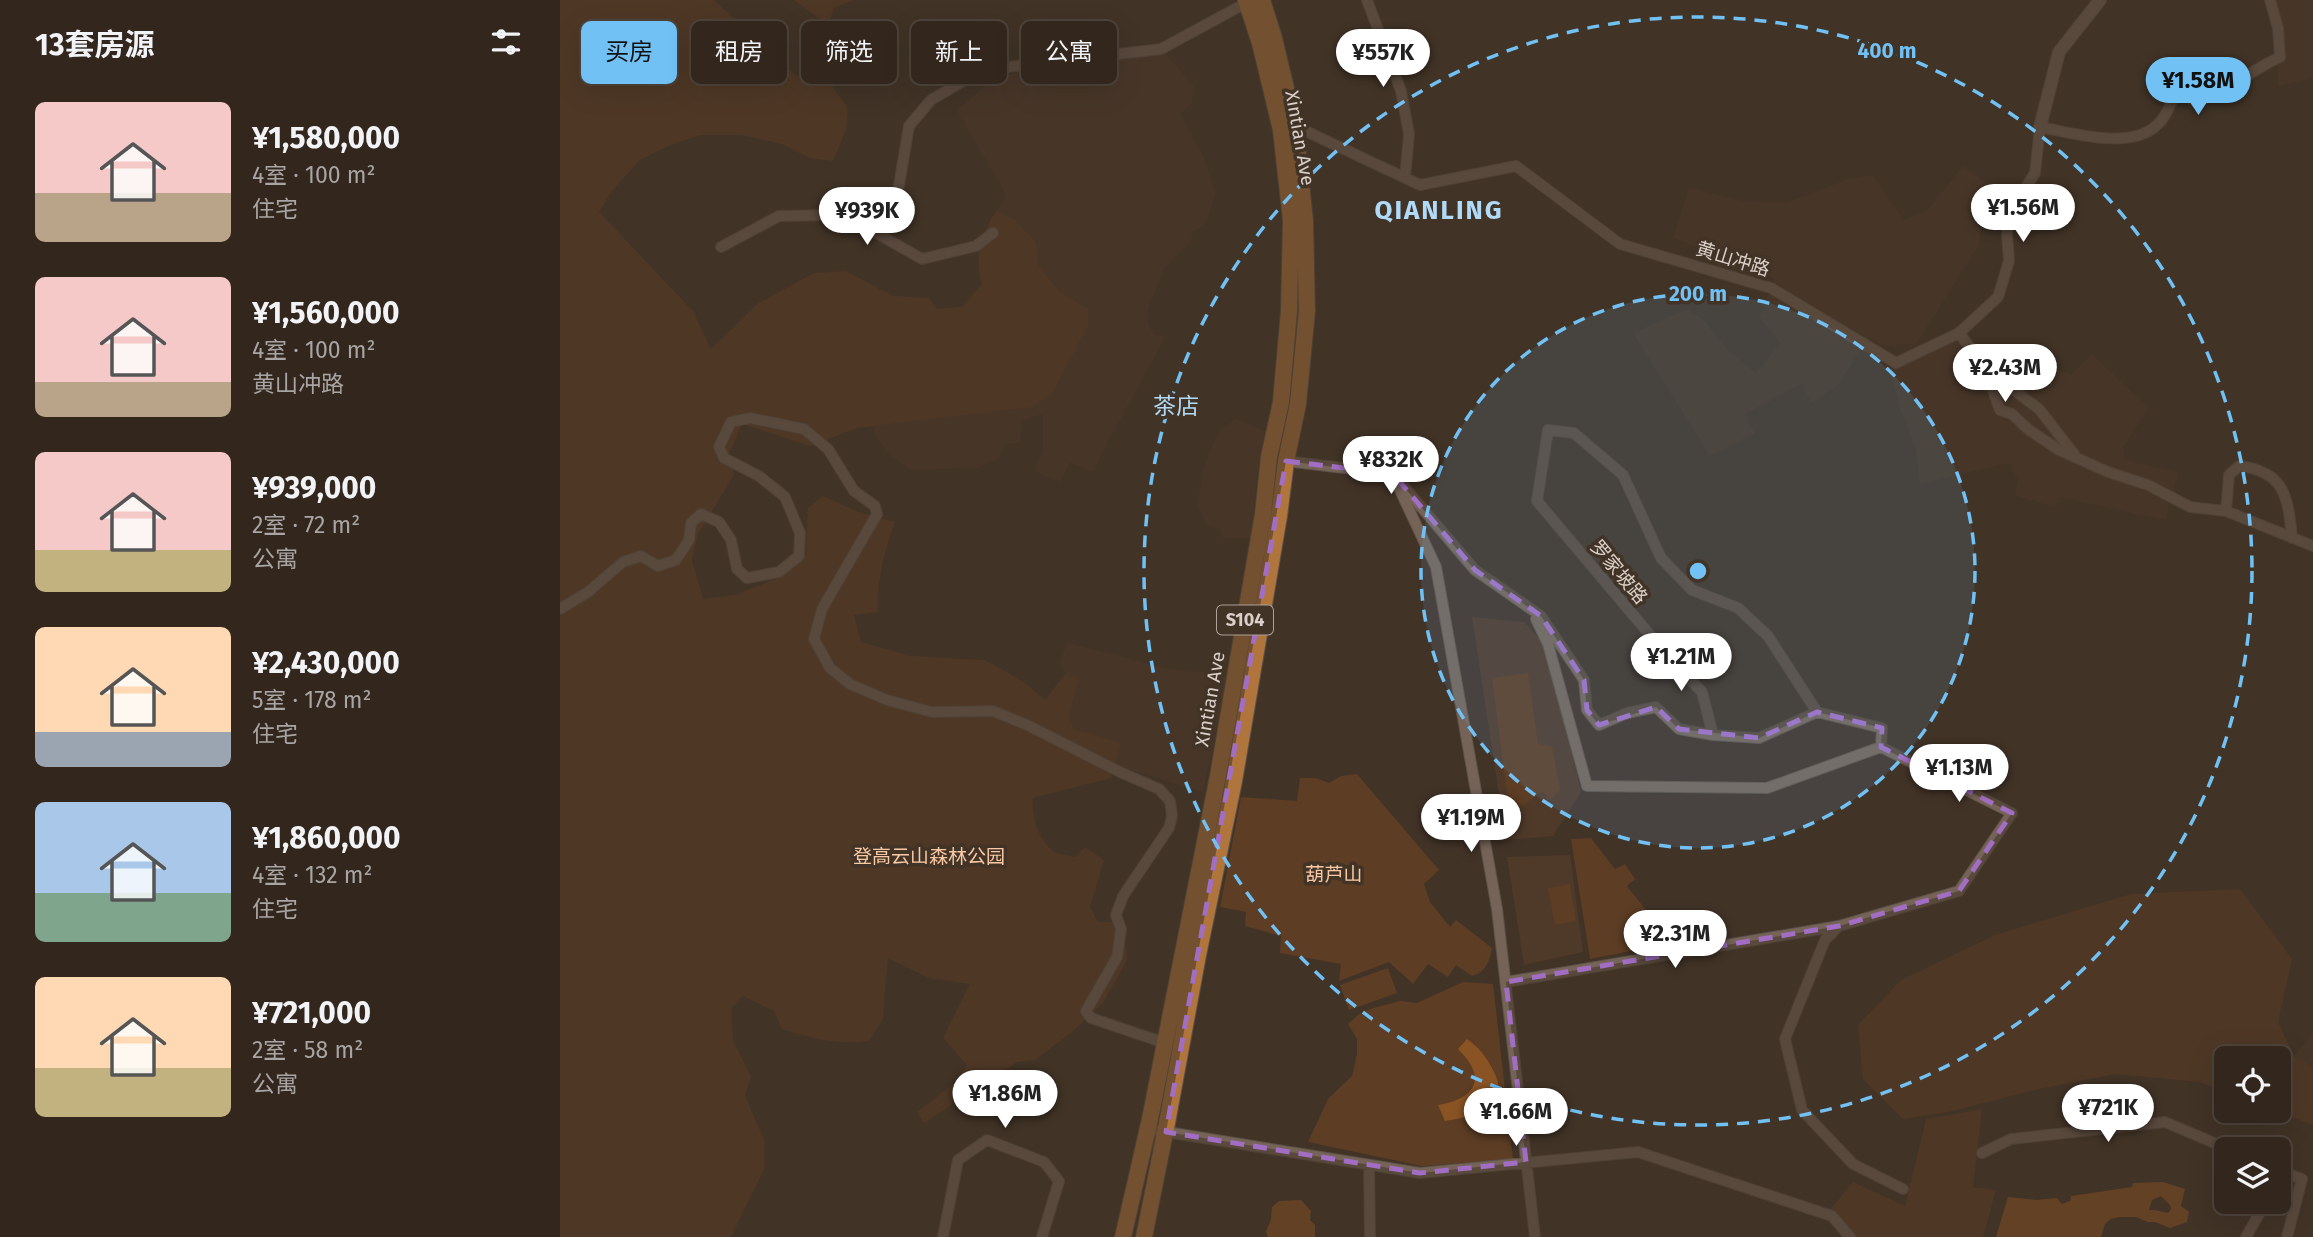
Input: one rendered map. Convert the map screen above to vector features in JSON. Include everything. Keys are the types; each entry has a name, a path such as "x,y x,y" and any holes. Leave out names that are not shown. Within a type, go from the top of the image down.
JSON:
{"main road":[{"name":"Xintian Ave","path":"1144,1237 1234,781 1286,461 1298,404 1307,311 1304,221 1288,128 1260,43 1251,1"},
{"name":"Xintian Ave","path":"1123,1237 1148,1129 1218,776 1263,514 1269,457 1281,402 1289,311 1291,220 1288,128"}],"street":[{"path":"1367,0 1401,91 1409,134 1405,178"},
{"path":"2100,0 2059,52 2040,127 2116,139 2146,133 2158,125 2171,105 2177,88 2195,102 2215,96 2259,66 2280,57 2278,28 2270,0"},
{"path":"881,236 894,215 909,126 931,100 982,70 1161,49 1251,1"},
{"name":"黄山冲路","path":"1288,128 1420,185 1516,166 1620,244 1771,288 1896,363 1959,333 1998,298 2009,261 2007,234 2011,211 2035,173 2040,127"},
{"path":"721,247 779,216 834,215 881,236 922,259 976,246 993,233"},
{"path":"1959,333 1992,375 2039,409 2076,456"},
{"path":"1992,375 1992,388 2000,410 2012,414 2029,430 2059,450 2108,472 2148,485 2190,507 2226,511 2313,546"},
{"path":"560,609 588,592 623,562 641,556 658,566 676,560 689,540 691,523 701,514 719,522 731,540 737,569 747,578 779,572 799,556 800,533 785,497 760,476 724,458 719,447 731,422 750,418 804,429 828,449 854,491 875,506 877,514 822,609 814,639 830,668 850,684 898,703 932,712 993,711 1158,789 1170,801 1172,816 1169,828 1123,895 1116,915 1121,929 1117,957 1086,1011 1091,1018 1165,1043"},
{"name":"罗家坡路","path":"1713,734 1702,692 1665,654 1537,501 1548,430 1574,433 1623,475 1661,558 1692,590 1738,608 1768,636 1817,712"},
{"path":"1286,461 1393,474 1475,570 1541,616 1584,680 1587,710 1599,725 1627,713 1656,707 1679,729 1759,738 1817,712 1882,728 1881,747"},
{"path":"2226,511 2229,475 2239,466 2258,468 2273,476 2281,488 2289,509 2292,538"},
{"path":"1393,474 1436,567 1497,909 1535,1237"},
{"path":"1506,982 1839,926 1959,891 2012,813 1881,747 1767,788 1587,786 1548,644 1532,610"},
{"path":"1839,926 1825,940 1785,1039 1802,1110 1853,1164 1903,1189"},
{"path":"1982,1153 2011,1139 2165,1122 2214,1143"},
{"path":"1148,1129 1420,1173 1638,1152 1832,1216 1850,1237"},
{"path":"943,1237 958,1160 987,1140 1044,1162 1059,1181 1042,1237"},
{"path":"1369,1165 1370,1237"},
{"path":"2287,1237 2302,1180 2291,1175"},
{"path":"2246,1237 2259,1214"}],"highlighted area":[{"path":"1286,461 1393,474 1475,570 1541,616 1584,680 1587,710 1599,725 1656,707 1679,729 1759,738 1817,712 1882,728 1881,747 2012,813 1959,891 1839,926 1506,982 1526,1162 1420,1173 1166,1132"}],"shaded area":[{"path":"2277,0 2313,0 2313,78 2278,86"},
{"path":"1165,53 1194,86 1192,104 1180,114 1204,158 1216,194 1205,224 1192,232 1191,242 1164,268 1148,309 1148,324 1154,334 1165,337 1092,472 1070,462 1060,482 1034,471 1043,452 1043,414 1022,420 1020,443 1006,443 997,460 975,468 912,470 892,457 877,438 873,426 1033,407 1052,394 1088,326 1087,309 1059,291 1039,266 1036,242 1015,220 996,211 1007,196 957,111 987,84 1007,84 1007,76 1021,71 1021,84 1117,84 1117,58"},
{"path":"1963,166 1989,185 1978,246 1916,344 1881,345 1868,337 1838,385 1811,403 1802,384 1745,414 1755,433 1710,456 1633,333 1687,309 1704,320 1727,349 1756,373 1780,343 1759,317 1775,279 1673,238 1689,188 1742,201 1787,203 1846,180 1872,175 1904,220 1928,210"},
{"path":"1956,340 2002,372 2044,364 2072,375 2092,354 2148,408 2123,448 2125,460 2178,473 2165,520 2059,497 2054,507 2015,495 2018,479 2009,463 1920,484 1916,450 1900,409 1890,368"},
{"path":"1236,419 1265,431 1258,467 1251,538 1223,538 1221,529 1208,526 1198,506 1202,471 1218,432"},
{"path":"1472,617 1524,622 1546,646 1581,792 1553,836 1506,840"},
{"path":"1067,643 1169,669 1227,675 1203,792 1115,765 1120,743 1073,729 1069,713 1078,680 1066,673 1060,663"},
{"path":"1570,855 1583,952 1524,965 1507,857"},
{"path":"2313,1034 2313,1067 2294,1056"},
{"path":"1467,1039 1480,1050 1495,1074 1497,1096 1493,1104 1485,1110 1445,1121 1438,1105 1461,1098 1474,1086 1473,1069 1458,1049"},
{"path":"2163,1182 2185,1189 2181,1206 2189,1212 2187,1222 2170,1228 2136,1217 2120,1217 2105,1224 2101,1237 1996,1237 2008,1197 2037,1200 2057,1198 2062,1204 2070,1201 2071,1196 2132,1187 2133,1183","holes":["2161,1196 2170,1205 2168,1213 2149,1210 2152,1200"]},
{"path":"1301,1200 1311,1211 1310,1220 1315,1225 1315,1237 1268,1237 1266,1232 1272,1207 1279,1201"}],"green space":[{"name":"登高云山森林公园","path":"560,0 714,0 737,21 691,21 691,84 787,84 787,67 801,77 801,84 832,86 848,108 846,130 833,161 809,158 782,144 742,135 700,135 668,146 640,160 612,191 599,212 693,311 711,349 757,304 814,273 846,271 893,296 929,298 937,309 962,307 982,284 978,265 980,246 996,211 1015,220 1036,242 1039,266 1059,291 1088,309 1088,326 1052,394 1033,407 857,428 810,446 742,424 729,454 734,475 698,534 692,560 703,599 735,595 785,575 806,554 808,508 823,496 858,512 895,522 882,566 878,612 854,615 861,642 911,656 985,660 1024,682 1045,700 1066,673 1079,680 1069,713 1073,729 1121,743 1111,778 1033,798 1033,812 1043,840 1053,851 1075,857 1085,847 1104,860 1090,907 1098,922 1123,922 1127,960 1103,1003 1072,1032 1035,1060 1017,1062 924,1123 917,1112 956,1082 967,1065 943,1038 970,984 929,978 888,958 883,1019 869,1041 857,1042 825,1040 782,1029 774,1011 743,996 731,1009 733,1040 751,1077 745,1096 764,1139 765,1167 731,1237 560,1237"},
{"path":"794,0 853,0 834,8 829,21 820,21"},
{"path":"1528,673 1538,744 1552,746 1560,790 1550,800 1542,791 1510,816 1492,678"},
{"name":"葫芦山","path":"1357,774 1439,870 1424,884 1430,902 1450,927 1456,920 1492,948 1488,962 1480,972 1472,976 1456,965 1448,977 1428,964 1413,984 1389,962 1339,981 1341,964 1280,953 1281,936 1245,926 1246,912 1220,907 1241,797 1297,801 1300,778 1316,778 1329,783 1341,776"},
{"path":"1591,838 1615,869 1625,864 1635,879 1627,886 1649,914 1655,915 1658,943 1652,947 1590,959 1571,839"},
{"path":"1570,884 1576,921 1555,925 1548,888"},
{"path":"2240,889 2292,959 2278,1022 2289,1046 2214,1046 2214,1088 2199,1082 2116,1074 2039,1089 1948,1112 1903,1119 1863,1079 1858,1025 1901,980 1995,935 2131,894"},
{"path":"1388,968 1397,993 1349,1010 1340,985"},
{"path":"1463,982 1493,984 1513,1159 1422,1166 1308,1142 1328,1099 1352,1076 1357,1039 1348,1024 1359,1014 1373,1008 1400,1001 1417,1003"},
{"path":"2291,1050 2294,1056 2313,1067 2313,1125 2291,1116"},
{"path":"1982,1109 1973,1187 1996,1190 1983,1237 1854,1237 1830,1210 1853,1182 1905,1206 1926,1119"}],"district":[{"name":"QIANLING","path":"1439,210"},
{"name":"茶店","path":"1176,406"}]}
